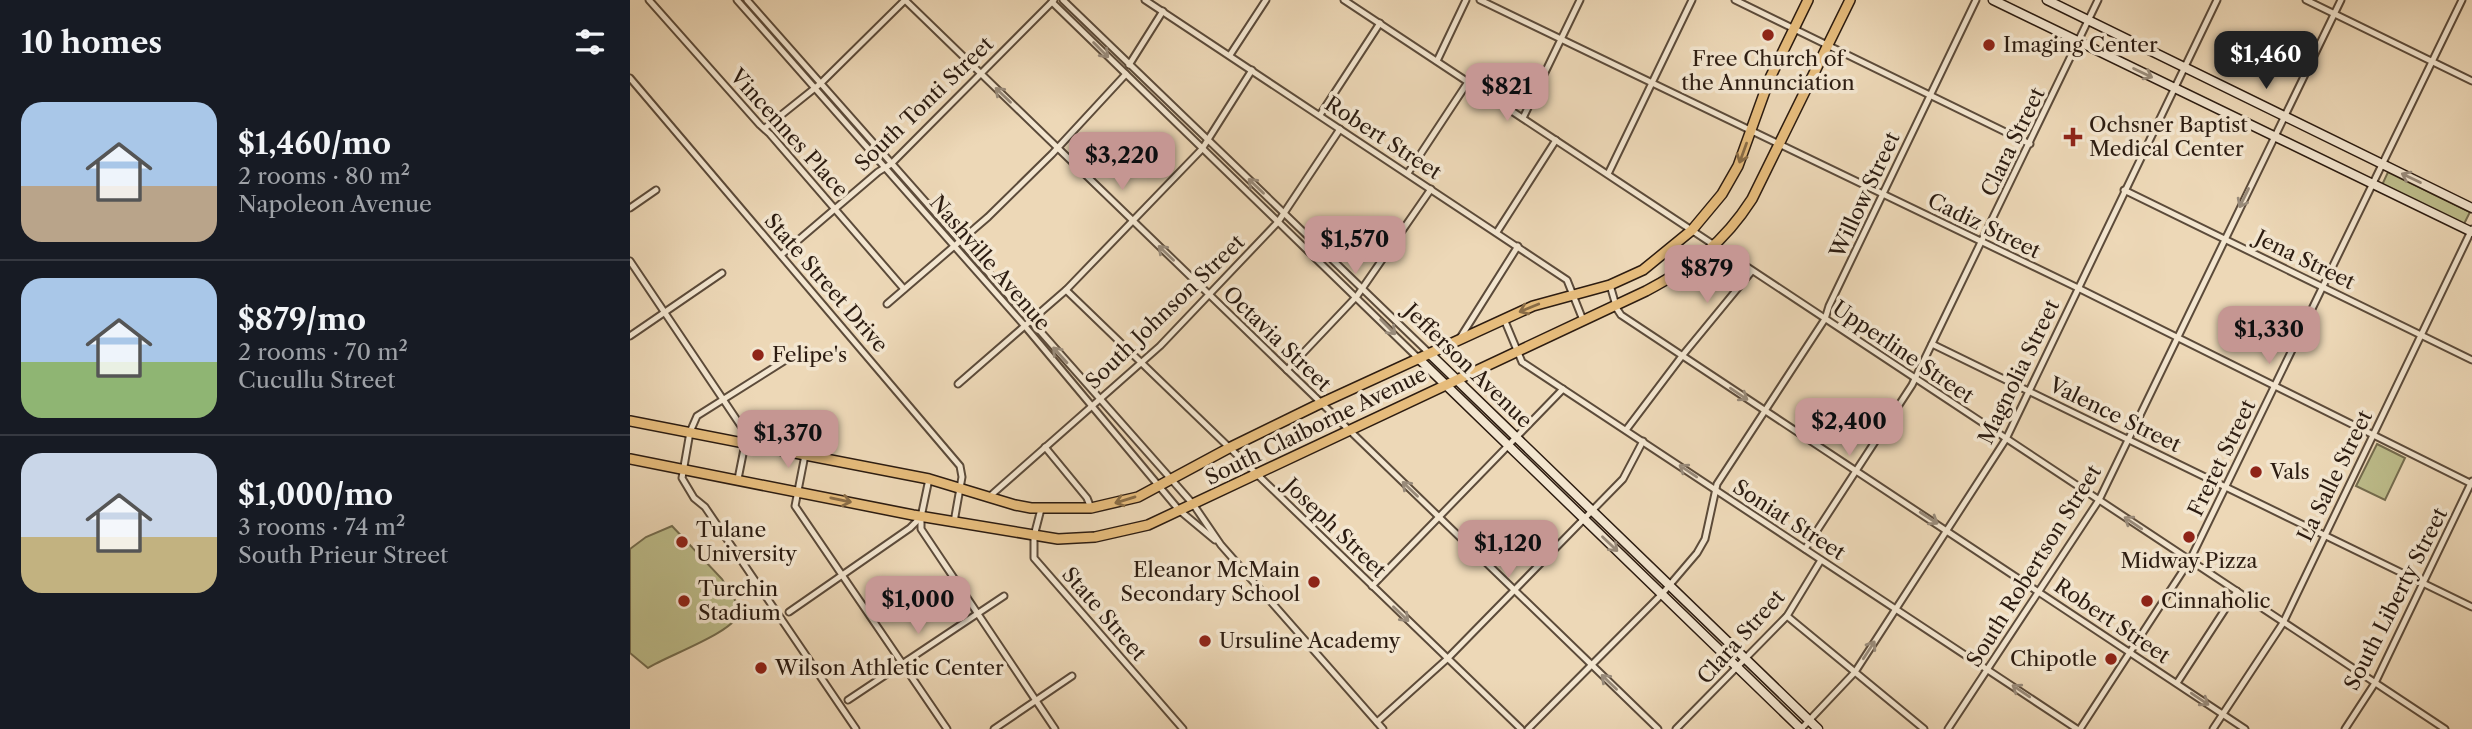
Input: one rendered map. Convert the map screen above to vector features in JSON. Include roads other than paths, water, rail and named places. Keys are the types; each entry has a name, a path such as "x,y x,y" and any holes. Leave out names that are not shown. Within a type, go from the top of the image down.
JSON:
{"main road":[{"name":"South Claiborne Avenue","path":"630,421 929,480 1015,505 1041,509 1091,508 1138,497 1229,448 1460,338 1533,306 1610,285 1643,270 1692,230 1721,194 1738,166 1769,80 1808,0"},
{"name":"South Claiborne Avenue","path":"630,459 921,517 1034,536 1058,539 1095,537 1147,525 1684,271 1715,246 1752,199 1850,0"}],"street":[{"name":"Vincennes Place","path":"649,0 765,128 904,289"},
{"name":"Nashville Avenue","path":"737,0 750,4 817,86 1027,323 1100,399 1193,504 1221,545 1384,729"},
{"path":"765,128 817,86 905,0"},
{"name":"Octavia Street","path":"905,0 1658,729"},
{"name":"Jefferson Avenue","path":"1063,0 1818,729"},
{"name":"Robert Street","path":"1145,0 1567,280 1584,320"},
{"path":"1230,55 1266,0"},
{"name":"Upperline Street","path":"1344,0 1353,3 1556,141 2445,729"},
{"path":"1437,61 1466,0"},
{"name":"Cadiz Street","path":"1480,0 2078,288 2472,483"},
{"path":"1523,118 1580,0"},
{"path":"1608,174 1692,0"},
{"path":"1735,0 2030,144"},
{"name":"Willow Street","path":"1528,729 1662,594 1706,539 1717,484 1825,319 1976,0"},
{"path":"1993,0 2472,231"},
{"path":"2047,0 2472,208"},
{"name":"Clara Street","path":"1805,549 1915,378 2098,0"},
{"name":"Magnolia Street","path":"1801,729 1855,672 2006,439 2217,0"},
{"path":"2306,0 2472,80"},
{"name":"South Robertson Street","path":"1948,729 2099,499 2341,0"},
{"name":"Freret Street","path":"2079,729 2190,560 2462,0"},
{"name":"South Tonti Street","path":"781,255 888,166 1053,1"},
{"name":"Jefferson Avenue","path":"1053,1 1202,149 1357,296 1444,384 1801,729"},
{"path":"887,304 988,217 1126,75 1129,64 1163,12"},
{"path":"1320,115 1380,23"},
{"path":"958,384 1066,290 1202,149 1252,70"},
{"name":"State Street Drive","path":"630,78 960,466 961,488 954,522"},
{"path":"1408,173 1468,82"},
{"name":"South Johnson Street","path":"988,498 1140,364 1279,222 1340,128"},
{"path":"1497,232 1556,141"},
{"path":"1287,370 1357,296 1431,188"},
{"path":"630,208 656,190"},
{"name":"Jena Street","path":"2124,190 2472,360"},
{"name":"La Salle Street","path":"2213,729 2283,623 2472,231"},
{"path":"1460,338 1518,246"},
{"path":"630,261 745,432 738,480"},
{"path":"1626,430 1752,271"},
{"path":"630,336 722,273"},
{"path":"1610,285 1615,305"},
{"name":"Joseph Street","path":"1066,290 1521,729"},
{"name":"Robert Street","path":"1615,305 1621,314 1682,356 2245,729"},
{"name":"Soniat Street","path":"1504,319 1522,362 2079,729"},
{"name":"Nashville Avenue","path":"1027,323 1158,486 1179,510 1221,545"},
{"name":"Valence Street","path":"1932,344 2472,607"},
{"path":"800,351 697,416 690,432 682,478 694,498 705,507 856,729"},
{"path":"1372,586 1563,389"},
{"path":"1377,722 1447,659 1592,511 1628,472 1643,442"},
{"path":"1045,447 1087,498 1091,508"},
{"path":"805,455 795,506 947,729"},
{"path":"929,480 921,529 1055,729"},
{"name":"South Liberty Street","path":"2344,729 2375,683 2472,483"},
{"name":"State Street","path":"1041,509 1034,536 1034,558 1183,729"},
{"path":"789,612 911,528 921,517"},
{"name":"Clara Street","path":"1676,729 1787,616 1821,560"},
{"path":"2177,683 2237,591"},
{"path":"848,700 1004,596"},
{"path":"1787,616 1924,729"},
{"path":"994,729 1072,676"}],"place":[{"name":"Free Church of the Annunciation","path":"1768,35"},
{"name":"Imaging Center","path":"1989,45"},
{"name":"Ochsner Baptist Medical Center","path":"2073,137"},
{"name":"Felipe's","path":"758,355"},
{"name":"Vals","path":"2256,472"},
{"name":"Midway Pizza","path":"2189,537"},
{"name":"Tulane University","path":"682,542"},
{"name":"Eleanor McMain Secondary School","path":"1314,582"},
{"name":"Turchin Stadium","path":"684,601"},
{"name":"Cinnaholic","path":"2147,601"},
{"name":"Ursuline Academy","path":"1205,641"},
{"name":"Chipotle","path":"2111,659"},
{"name":"Wilson Athletic Center","path":"761,668"}]}
